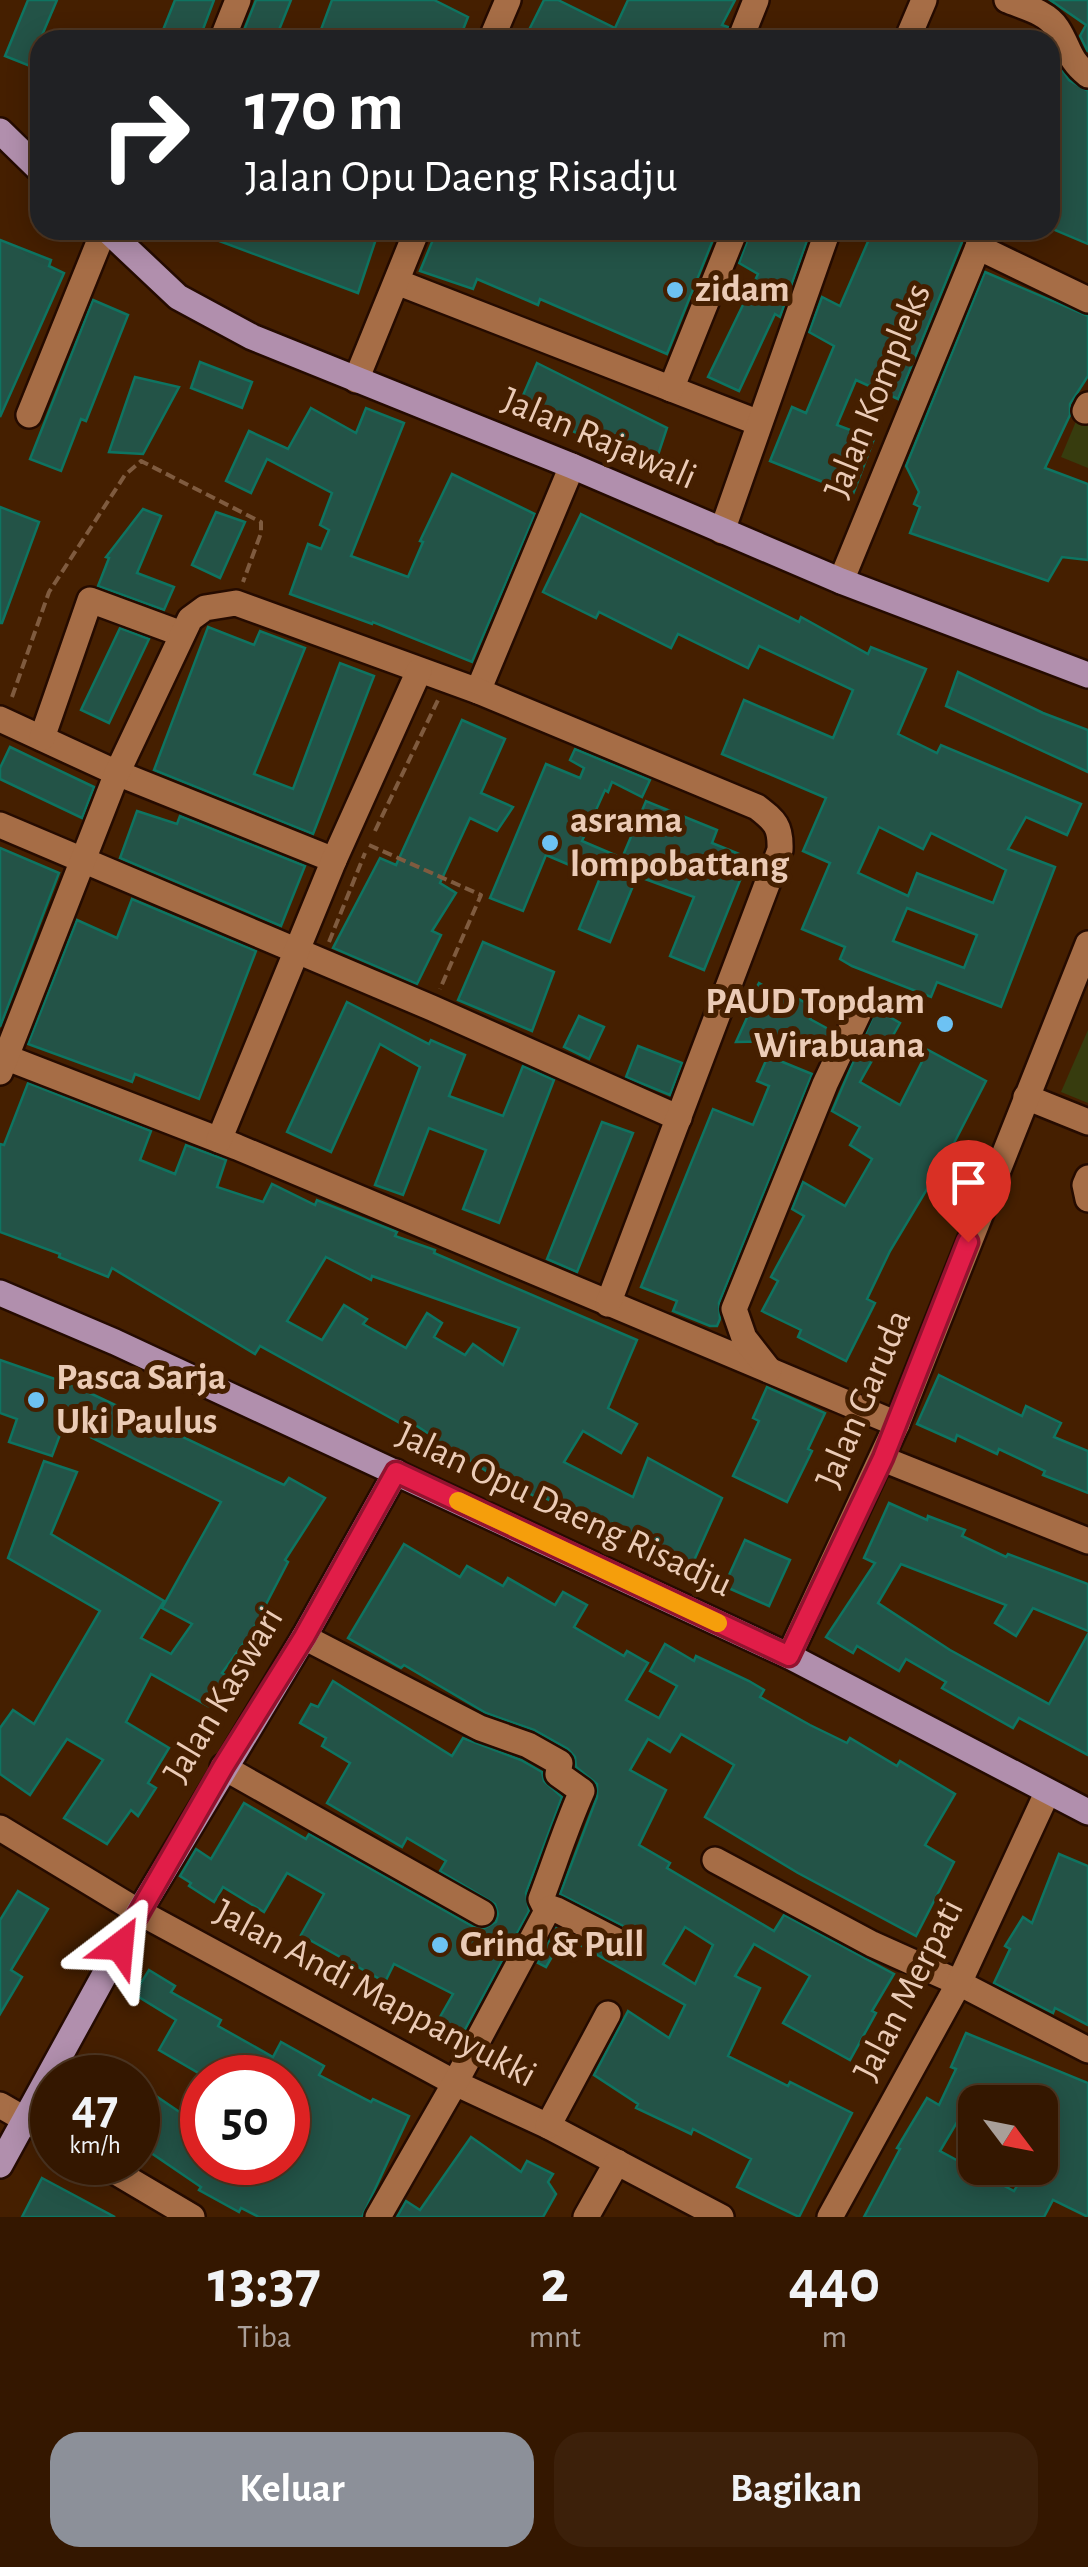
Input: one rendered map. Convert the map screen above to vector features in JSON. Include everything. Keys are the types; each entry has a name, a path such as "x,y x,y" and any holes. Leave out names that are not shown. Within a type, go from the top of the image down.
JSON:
{"main road":[{"path":"0,132 30,154"},
{"name":"Jalan Rajawali","path":"115,240 156,279 204,313 841,581 1088,675"},
{"name":"Jalan Opu Daeng Risadju","path":"2,1301 396,1472 789,1656 1088,1812"},
{"name":"Jalan Kaswari","path":"0,2166 139,1912 304,1637 396,1472"}],"street":[{"path":"226,30 238,0"},
{"path":"496,30 508,0"},
{"path":"744,30 756,0"},
{"path":"911,30 924,0"},
{"path":"1008,0 1049,20 1058,30"},
{"path":"1060,35 1072,62 1088,75"},
{"path":"29,415 101,240"},
{"path":"356,380 414,240"},
{"path":"671,389 730,240"},
{"path":"722,531 824,240"},
{"name":"Jalan Kompleks","path":"841,581 980,240"},
{"path":"984,240 1088,300"},
{"path":"397,282 759,423"},
{"path":"478,691 572,466"},
{"path":"42,738 90,600 182,634"},
{"path":"608,1304 780,850 777,822 757,808 478,691 236,603 205,608 190,619 182,634 118,773 3,1064 220,1140 608,1304 898,1424"},
{"path":"220,1140 334,860 420,672"},
{"path":"1,723 334,860"},
{"path":"0,825 432,1008 679,1118"},
{"name":"Jalan Garuda","path":"789,1656 898,1424 1088,944"},
{"path":"770,1371 744,1338 734,1309 824,1084 860,1010"},
{"path":"1026,1097 1088,1122"},
{"path":"1088,1178 1088,1199"},
{"path":"883,1458 1088,1541"},
{"path":"304,1637 480,1728 528,1745 560,1763 558,1774 582,1791 541,1899 547,1911"},
{"path":"223,1767 482,1913"},
{"name":"Jalan Merpati","path":"830,2217 959,1983 1047,1793"},
{"name":"Jalan Andi Mappanyukki","path":"0,1828 139,1912 455,2083 548,2126 721,2217"},
{"path":"715,1860 872,1944 959,1983 1088,2050"},
{"path":"378,2217 547,1911 556,1910 623,1944"},
{"path":"548,2126 608,2014"},
{"path":"0,2104 30,2122"},
{"path":"586,2217 616,2162"},
{"path":"138,2185 192,2217"}],"path":[{"path":"1,723 50,592 124,475 141,461 261,522 261,534 236,603"},
{"path":"321,962 369,844 447,680"},
{"path":"369,844 481,895 432,1008"}],"green space":[{"path":"1080,412 1088,415 1088,468 1061,457"},
{"path":"1088,1030 1088,1103 1061,1092"}],"building":[{"path":"28,0 57,0 44,30 30,30 30,66 5,56"},
{"path":"175,0 214,0 203,30 163,30"},
{"path":"256,0 291,0 279,30 244,30"},
{"path":"332,0 434,0 468,17 463,30 321,30"},
{"path":"544,0 558,0 615,28 628,0 735,0 722,25 727,30 529,30"},
{"path":"1050,0 1088,0 1088,52 1080,36 1086,25"},
{"path":"1060,66 1069,80 1088,91 1088,244 1060,232"},
{"path":"0,240 51,260 49,266 64,273 0,417"},
{"path":"217,240 376,240 358,293"},
{"path":"433,240 713,240 667,354 540,299 538,305 477,279 473,289 420,271"},
{"path":"747,240 807,240 780,317 775,314 739,391 708,377 758,274 739,263"},
{"path":"869,240 963,240 898,399 856,380 837,425 874,439 853,494 770,461 792,407 806,413 834,346 809,332 822,297 840,306"},
{"path":"985,272 1088,316 1088,376 1070,404 1070,415 1045,468 1088,484 1088,560 1062,557 1048,581 910,533 920,507 914,504 919,492 906,466"},
{"path":"93,300 128,315 86,421 81,419 61,471 30,459"},
{"path":"200,362 252,382 242,408 191,388"},
{"path":"537,363 667,428 654,467 518,407"},
{"path":"135,377 179,387 143,454 109,452"},
{"path":"311,408 356,433 366,408 404,423 351,556 408,577 423,542 420,541 452,474 535,514 472,662 290,594 308,544 321,549 329,530 320,525 332,493 267,459 251,493 226,481 249,431 288,449"},
{"path":"0,507 39,522 2,623 0,623"},
{"path":"143,509 161,516 137,573 174,587 164,610 98,586 109,558 106,557"},
{"path":"216,512 245,522 220,578 192,565"},
{"path":"581,514 799,622 801,617 868,654 871,647 926,669 898,734 937,753 941,745 1081,804 1067,835 1026,817 1008,849 1055,867 1001,1007 937,982 931,997 852,966 840,959 845,947 802,929 830,863 803,851 826,798 722,754 744,700 833,738 853,690 759,646 748,668 678,634 671,648 599,612 596,618 543,592","holes":["879,827 923,849 931,833 1006,870 993,903 917,873 908,896 858,873","907,908 977,935 964,968 893,941"]},
{"path":"208,627 254,645 260,631 305,648 254,774 293,789 340,663 374,676 313,834 154,770"},
{"path":"120,628 149,639 109,723 81,710"},
{"path":"958,672 1088,730 1088,772 946,706"},
{"path":"462,720 505,739 481,793 513,807 497,831 470,818 440,883 456,893 432,931 441,935 417,984 333,948 380,858 396,865"},
{"path":"10,747 94,787 82,818 0,779 0,768"},
{"path":"575,749 650,780 642,797 612,782 582,841 622,858 646,801 717,830 712,843 749,858 704,970 670,956 694,897 637,876 610,942 579,929 600,878 546,855 523,911 490,898 546,764 580,778 584,768 570,760"},
{"path":"137,811 177,824 180,816 305,866 281,926 120,858"},
{"path":"0,848 59,873 0,1027"},
{"path":"132,899 256,951 199,1099 135,1074 132,1082 28,1044 77,920 117,938"},
{"path":"483,942 554,972 532,1031 458,1000"},
{"path":"759,983 792,1002 795,997 816,1009 810,1019 832,1031 828,1040 736,1042 750,1011 745,1008"},
{"path":"347,1002 429,1044 431,1040 465,1055 449,1096 503,1116 523,1066 554,1080 499,1223 463,1209 486,1150 429,1128 403,1195 375,1185 420,1067 380,1044 331,1152 287,1132"},
{"path":"876,1009 900,1023 883,1053 878,1050 860,1082 900,1105 928,1050 986,1081 890,1251 867,1299 875,1303 846,1361 798,1337 801,1330 762,1311 778,1281 771,1277 804,1216 792,1209 803,1182 845,1206 872,1159 850,1145 860,1127 832,1111"},
{"path":"579,1016 604,1027 589,1059 564,1047"},
{"path":"638,1046 682,1063 670,1095 626,1077"},
{"path":"768,1056 812,1074 719,1303 720,1319 717,1326 710,1326 673,1311 677,1301 641,1287 713,1109 753,1125 769,1086 757,1081"},
{"path":"28,1083 151,1131 140,1160 175,1174 186,1145 226,1160 217,1187 263,1202 272,1184 315,1205 317,1200 637,1340 608,1408 637,1424 621,1453 583,1431 564,1462 633,1497 648,1458 722,1498 692,1565 613,1523 609,1531 539,1495 538,1498 486,1471 403,1417 400,1423 260,1346 255,1354 112,1268 108,1277 0,1232 0,1144 4,1145","holes":["326,1257 371,1280 372,1276 519,1328 503,1365 473,1344 465,1355 434,1337 442,1323 427,1313 406,1348 363,1324 367,1319 344,1305 322,1340 287,1321"]},
{"path":"602,1122 633,1133 577,1272 547,1259"},
{"path":"0,1360 75,1386 284,1485 289,1478 325,1498 285,1560 288,1562 251,1633 222,1673 225,1675 208,1706 151,1674 126,1722 169,1748 148,1783 156,1788 138,1816 131,1810 107,1844 64,1818 103,1760 67,1739 30,1795 0,1774 0,1728 13,1710 34,1724 100,1611 8,1558 44,1461 77,1472 51,1534 164,1601 141,1638 171,1654 192,1624 162,1608 221,1502 64,1424 52,1456 9,1442 17,1419 0,1413"},
{"path":"939,1375 1022,1416 1026,1406 1061,1423 1054,1437 1088,1451 1088,1493 1043,1475 1045,1471 999,1449 997,1454 957,1435 955,1441 917,1424"},
{"path":"767,1387 825,1413 787,1502 733,1476 759,1421 753,1418"},
{"path":"889,1503 927,1520 928,1516 965,1530 962,1536 1006,1557 1008,1554 1088,1584 1088,1631 1033,1608 1016,1636 995,1623 1006,1605 901,1564 878,1603 950,1650 1049,1704 1088,1634 1088,1755 1019,1718 1013,1728 942,1688 946,1682 906,1659 899,1671 857,1646 853,1653 826,1637 875,1563 864,1558"},
{"path":"745,1540 790,1560 769,1606 724,1586"},
{"path":"404,1544 460,1577 467,1566 503,1586 508,1578 555,1605 563,1592 587,1605 574,1627 624,1656 627,1651 648,1663 626,1700 659,1718 677,1686 650,1671 665,1644 694,1661 696,1656 749,1681 764,1690 760,1697 810,1725 847,1743 850,1738 897,1766 900,1761 955,1794 925,1845 954,1862 916,1936 798,1873 705,1817 734,1765 681,1734 670,1752 648,1739 630,1770 666,1790 639,1845 670,1863 667,1868 774,1931 784,1915 894,1974 850,2060 783,2023 810,1976 754,1944 735,1976 760,1988 728,2056 852,2113 799,2217 737,2187 751,2159 693,2129 691,2134 636,2108 638,2104 594,2075 628,2011 669,2038 685,2005 564,1936 546,1967 538,1963 556,1928 616,1959 631,1958 638,1951 639,1942 631,1930 560,1894 597,1797 597,1784 576,1767 575,1757 568,1749 534,1730 486,1713 404,1665 401,1668 348,1638","holes":["685,1927 713,1945 695,1984 663,1964"]},
{"path":"333,1681 452,1756 463,1738 521,1760 542,1772 544,1781 562,1797 526,1893 529,1911 454,2050 435,2039 446,2020 440,2017 453,1994 394,1964 385,1982 301,1935 324,1894 287,1873 264,1912 223,1887 214,1902 180,1876 196,1849 211,1859 244,1803 306,1839 309,1834 474,1927 483,1929 496,1922 495,1904 440,1871 446,1861 407,1838 402,1847 327,1803 350,1763 322,1746 326,1738 300,1723 311,1704 318,1707"},
{"path":"1059,1854 1088,1866 1088,2025 1055,2008 1053,2013 994,1983 1010,1949 1005,1946 1023,1917 1032,1923"},
{"path":"18,1891 48,1909 11,1970 22,1977 0,2014 0,1920"},
{"path":"149,1970 175,1986 171,1992 221,2020 218,2026 269,2055 180,2055 180,2062 159,2050 176,2020 134,1994"},
{"path":"966,2033 1088,2083 1088,2217 1053,2200 1044,2217 864,2217 900,2149 897,2148 927,2098 939,2105 956,2069 951,2067"},
{"path":"281,2042 304,2055 274,2055"},
{"path":"310,2058 324,2066 319,2075 371,2102 373,2099 409,2116 362,2217 259,2217 241,2208 239,2212 199,2190 198,2185 310,2185"},
{"path":"160,2099 180,2112 180,2173 160,2159"},
{"path":"471,2137 521,2172 527,2161 553,2174 548,2182 556,2194 543,2217 397,2217 406,2201 420,2210"},
{"path":"38,2185 55,2185 115,2217 22,2217"}],"slow traffic":[{"path":"458,1501 718,1623"}],"place":[{"name":"zidam","path":"675,290"},
{"name":"asrama lompobattang","path":"550,843"},
{"name":"PAUD Topdam Wirabuana","path":"945,1024"},
{"name":"Pasca Sarja Uki Paulus","path":"36,1400"},
{"name":"Grind & Pull","path":"440,1945"}],"route":[{"path":"120,1946 223,1767 304,1637 396,1472 789,1656 898,1424 968,1242"}]}
